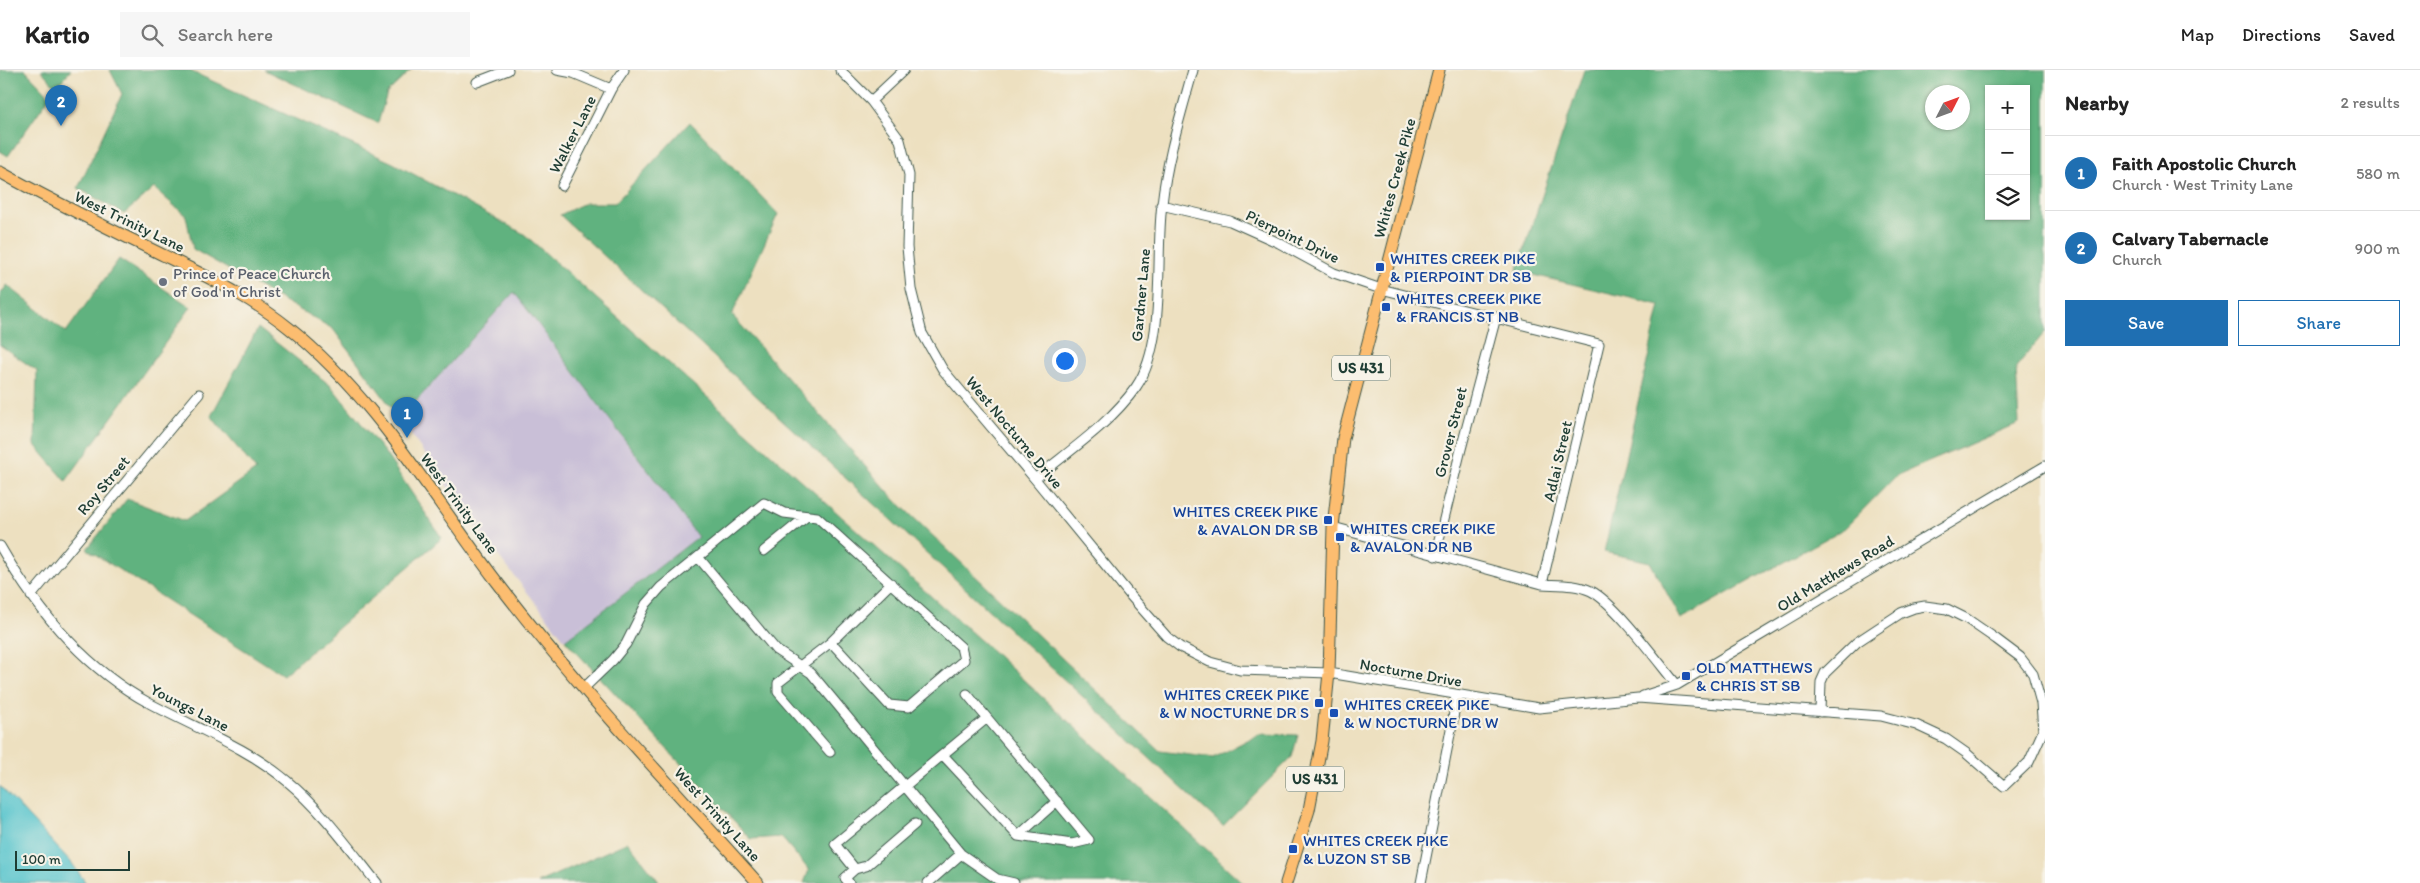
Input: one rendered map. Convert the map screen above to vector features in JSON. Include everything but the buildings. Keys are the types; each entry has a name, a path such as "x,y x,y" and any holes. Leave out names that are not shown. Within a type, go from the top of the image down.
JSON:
{"main road":[{"name":"Whites Creek Pike","path":"1286,883 1309,810 1317,770 1329,673 1333,527 1343,438 1438,70"},
{"name":"West Trinity Lane","path":"0,172 248,300 287,326 318,352 353,387 386,428 494,578 584,688 758,883"}],"street":[{"path":"477,82 508,70"},
{"path":"558,70 573,73 612,89"},
{"name":"Walker Lane","path":"562,186 612,89 624,70"},
{"name":"West Nocturne Drive","path":"840,70 871,101 900,140 909,175 906,247 911,289 922,333 942,370 1167,637 1180,647 1210,662 1240,670 1329,673"},
{"path":"871,101 898,78 904,70"},
{"name":"Gardner Lane","path":"1035,479 1112,416 1137,385 1149,358 1155,335 1162,205 1174,140 1193,70"},
{"name":"Pierpoint Drive","path":"1162,205 1230,221 1280,243 1334,273 1381,289 1599,344"},
{"name":"Grover Street","path":"1435,556 1460,449 1496,317"},
{"name":"Adlai Street","path":"1542,584 1599,344"},
{"name":"Roy Street","path":"31,596 199,394"},
{"name":"Old Matthews Road","path":"1638,698 1677,685 2045,466"},
{"path":"584,688 613,660 626,644 646,604 661,587 764,503 784,514 817,517 961,647 964,660 910,707 899,707 889,705 831,642"},
{"path":"764,552 807,516"},
{"path":"1333,527 1542,584 1575,586 1591,591 1610,606 1677,685"},
{"name":"Youngs Lane","path":"0,546 31,596 52,624 118,684 150,704 256,759 287,781 321,813 377,883"},
{"path":"698,557 776,650 811,673 961,854 991,876 1014,883"},
{"path":"830,752 778,692 778,683 831,642 891,584"},
{"path":"1638,698 1820,712 1881,716 1918,726 1946,739 1966,753 2004,786 2029,762 2043,731 2041,703 2033,674 2020,657 1966,619 1948,609 1925,606 1901,613 1874,629 1833,662 1821,682 1820,712"},
{"name":"Nocturne Drive","path":"1329,673 1539,708 1638,698"},
{"path":"944,755 1018,836 1072,844 1089,840 967,694"},
{"path":"1421,883 1456,695"},
{"path":"855,869 836,844 906,788 987,718"},
{"path":"1018,836 1056,802"},
{"path":"844,881 855,869 866,866 916,824"},
{"path":"928,883 961,854"}],"shaded area":[{"path":"514,292 698,537 565,640 478,530 400,419"}],"green space":[{"path":"0,70 25,70 50,96 8,156 0,151"},
{"path":"41,70 71,70 56,87"},
{"path":"110,70 188,70 393,163 524,234 988,647 1243,883 804,883 809,870 781,837 751,839 565,640 698,537 514,292 400,419 333,329 193,249 186,216 154,188 124,214 78,188 122,94"},
{"path":"264,70 411,70 387,93 378,123"},
{"path":"1584,70 2045,70 2045,332 2016,367 2019,423 1896,476 1845,528 1681,619 1650,562 1604,552 1660,305 1517,271"},
{"path":"690,122 778,214 732,315 894,499 1160,751 1213,758 1259,734 1298,735 1292,757 1223,826 560,215 585,203 615,203"},
{"path":"119,259 191,307 66,481 35,445 37,371 0,345 0,295 7,285 66,332"},
{"path":"258,328 331,386 385,453 442,538 283,675 87,549 127,499 185,521 256,470 211,416"},
{"path":"628,842 660,883 537,883"}],"water":[{"path":"0,786 71,862 86,883 0,883"}],"place":[{"name":"Calvary Tabernacle","path":"61,126"},
{"name":"WHITES CREEK PIKE & PIERPOINT DR SB","path":"1380,267"},
{"name":"Prince of Peace Church of God in Christ","path":"163,282"},
{"name":"WHITES CREEK PIKE & FRANCIS ST NB","path":"1386,307"},
{"name":"Faith Apostolic Church","path":"407,438"},
{"name":"WHITES CREEK PIKE & AVALON DR SB","path":"1328,520"},
{"name":"WHITES CREEK PIKE & AVALON DR NB","path":"1340,537"},
{"name":"OLD MATTHEWS & CHRIS ST SB","path":"1686,676"},
{"name":"WHITES CREEK PIKE & W NOCTURNE DR S","path":"1319,703"},
{"name":"WHITES CREEK PIKE & W NOCTURNE DR W","path":"1334,713"},
{"name":"WHITES CREEK PIKE & LUZON ST SB","path":"1293,849"}]}
